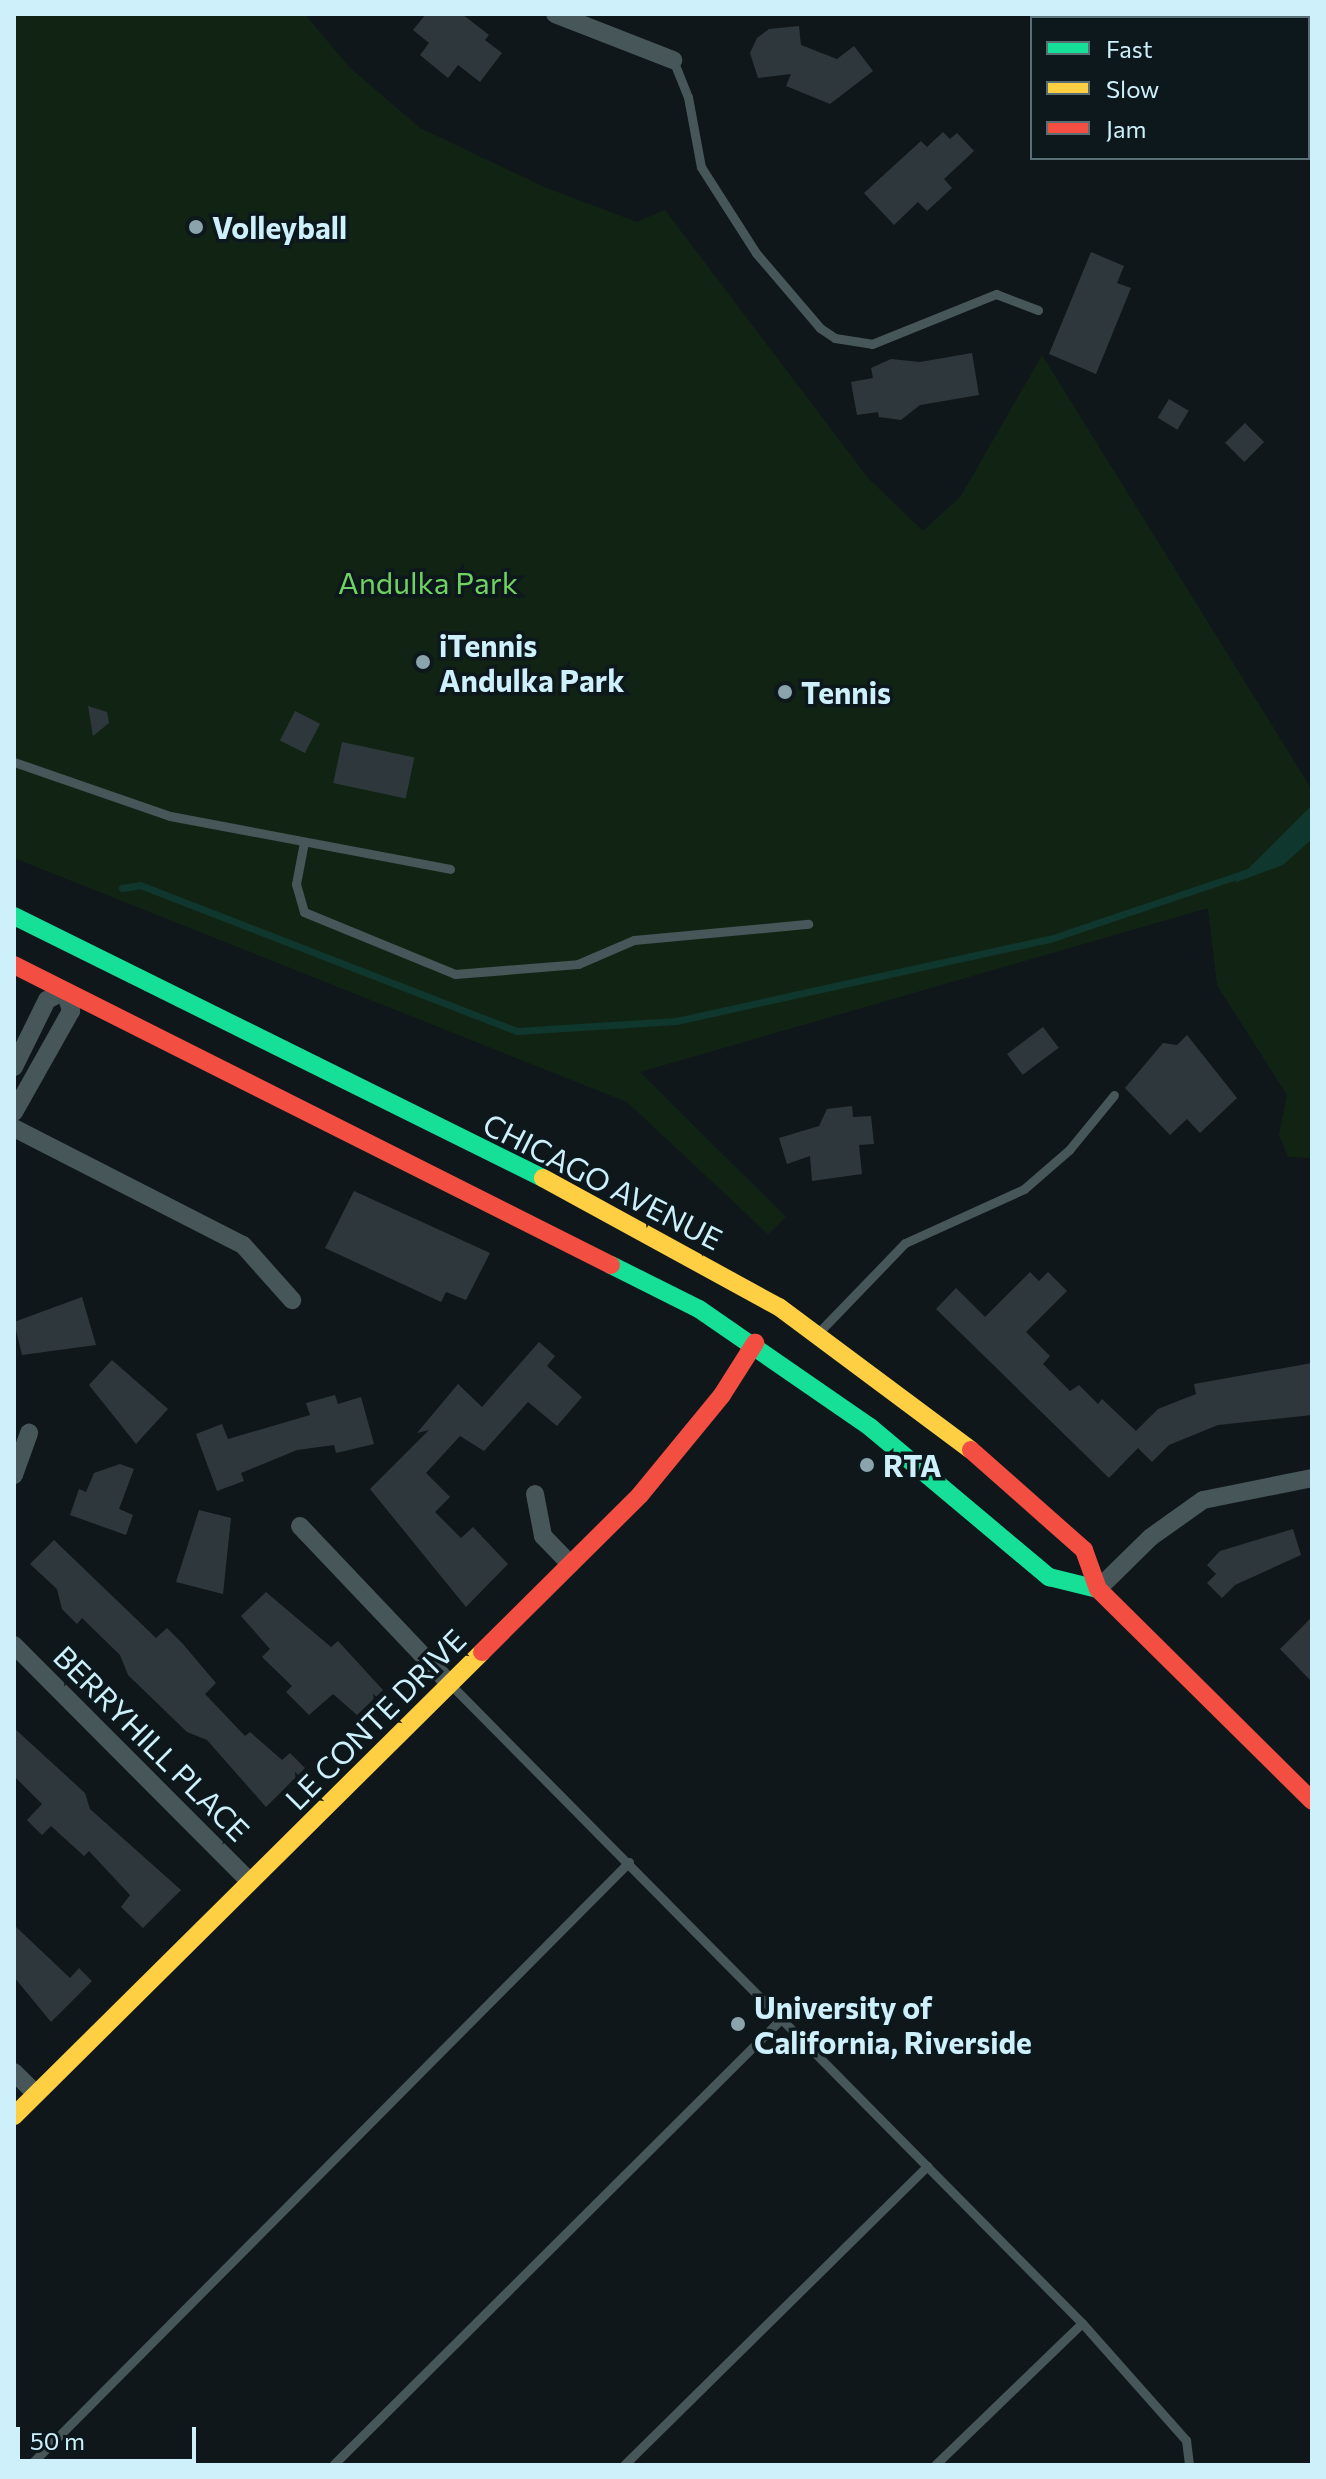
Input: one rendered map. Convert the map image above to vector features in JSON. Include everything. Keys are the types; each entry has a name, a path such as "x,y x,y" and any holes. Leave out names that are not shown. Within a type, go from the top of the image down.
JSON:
{"main road":[{"name":"CHICAGO AVENUE","path":"14,916 720,1271 817,1334 929,1418 1084,1550 1098,1589 1312,1801"},
{"path":"14,965 620,1265 755,1343 951,1489 1049,1577 1098,1589"},
{"path":"720,1271 755,1343"},
{"path":"755,1343 779,1335 905,1418 929,1418"},
{"name":"LE CONTE DRIVE","path":"14,2116 570,1564 683,1446 755,1343"}],"street":[{"path":"555,14 673,60"},
{"path":"14,1067 47,1000 65,991 71,1011 14,1112"},
{"path":"14,1128 243,1245 292,1300"},
{"path":"14,1475 29,1433"},
{"path":"1098,1589 1151,1537 1203,1500 1312,1478"},
{"path":"535,1494 543,1536 570,1564"},
{"path":"300,1526 450,1684"},
{"name":"BERRYHILL PLACE","path":"14,1645 250,1882"},
{"path":"14,2072 36,2094"}],"lane":[{"path":"673,60 688,97 701,167 756,253 820,328 835,338 872,344 996,294 1038,310"},
{"path":"14,762 170,816 450,869"},
{"path":"304,842 296,884 304,912 455,974 578,964 634,940 808,924"},
{"path":"817,1334 905,1243 1024,1189 1069,1150 1114,1095"},
{"path":"450,1684 1082,2323 1186,2440 1189,2465"},
{"path":"30,2465 629,1862"},
{"path":"333,2465 782,2018"},
{"path":"624,2465 927,2166"},
{"path":"935,2465 1082,2323"}],"green space":[{"name":"Andulka Park","path":"14,14 305,14 349,67 420,128 544,187 637,222 665,210 868,478 923,531 961,496 1042,355 1312,790 1312,1158 1288,1157 1279,1135 1287,1095 1217,985 1208,908 640,1072 786,1217 768,1234 627,1102 14,858"}],"shaded area":[{"path":"1312,805 1312,839 1283,865 1234,883"}],"building":[{"path":"426,14 462,14 489,35 485,40 502,53 480,82 458,65 448,78 420,55 429,43 413,30"},
{"path":"799,26 801,45 837,59 854,46 873,71 830,104 786,86 791,74 758,78 750,53 757,38 769,29"},
{"path":"943,132 950,139 957,133 974,151 944,179 952,188 927,211 918,202 894,225 864,193 921,141 927,147"},
{"path":"1091,252 1124,266 1117,283 1131,288 1096,374 1049,354"},
{"path":"972,353 979,395 920,405 901,420 879,417 878,412 857,415 851,382 873,378 871,368 891,359 920,362"},
{"path":"1169,399 1189,411 1177,430 1158,418"},
{"path":"1245,423 1264,442 1244,462 1225,443"},
{"path":"88,706 107,712 109,723 93,736"},
{"path":"295,711 320,724 305,753 280,740"},
{"path":"342,742 414,757 406,798 333,783"},
{"path":"1043,1027 1059,1048 1023,1075 1007,1054"},
{"path":"1187,1035 1237,1098 1200,1133 1187,1119 1170,1135 1125,1088 1163,1043 1177,1045"},
{"path":"852,1106 853,1117 871,1116 874,1144 859,1145 862,1174 812,1181 810,1156 787,1164 779,1138 819,1126 827,1109"},
{"path":"354,1191 490,1253 466,1300 446,1292 441,1302 325,1248"},
{"path":"1030,1272 1039,1281 1048,1272 1067,1291 1026,1332 1050,1356 1043,1364 1070,1391 1079,1385 1098,1404 1102,1399 1136,1431 1158,1409 1196,1394 1194,1384 1312,1363 1312,1415 1218,1425 1169,1445 1152,1462 1138,1448 1109,1478 936,1309 956,1288 985,1317"},
{"path":"82,1297 96,1345 22,1355 14,1322"},
{"path":"539,1342 555,1356 547,1366 582,1397 557,1426 528,1402 484,1451 460,1436 426,1473 450,1497 435,1512 461,1538 473,1527 508,1564 466,1607 370,1489 429,1430 417,1433 458,1384 482,1407"},
{"path":"112,1360 168,1409 136,1444 89,1385"},
{"path":"335,1395 338,1404 361,1397 374,1444 336,1453 334,1445 297,1450 241,1473 244,1481 217,1491 196,1434 222,1424 228,1439 310,1415 306,1403"},
{"path":"120,1464 134,1469 119,1509 133,1515 126,1535 70,1515 79,1489 86,1492 94,1473"},
{"path":"199,1510 231,1518 223,1594 176,1582"},
{"path":"1293,1529 1301,1555 1235,1585 1222,1598 1207,1583 1216,1574 1207,1565 1220,1551"},
{"path":"54,1540 156,1638 167,1628 182,1643 216,1683 205,1694 245,1736 250,1732 282,1760 290,1753 305,1768 266,1807 207,1740 187,1732 128,1675 120,1655 82,1618 77,1624 62,1609 57,1589 30,1564"},
{"path":"266,1592 331,1647 338,1641 383,1690 357,1715 333,1694 309,1715 286,1692 292,1686 262,1657 270,1649 241,1616"},
{"path":"1312,1617 1312,1682 1280,1649"},
{"path":"14,1728 85,1793 90,1809 181,1890 143,1928 121,1907 130,1895 89,1851 84,1856 51,1826 42,1835 27,1820 42,1804 14,1776"},
{"path":"14,1925 70,1978 79,1968 92,1981 51,2022 14,1977"}],"waterway":[{"path":"122,888 140,885 517,1031 676,1021 1050,939 1248,872"}],"traffic: fast":[{"path":"14,916 543,1178"},
{"path":"611,1265 699,1309 870,1427 1049,1577 1098,1589"}],"traffic: slow":[{"path":"543,1178 779,1307 971,1450"},
{"path":"14,2116 482,1652"}],"traffic: jam":[{"path":"14,965 611,1265"},
{"path":"482,1652 640,1495 722,1395 755,1343"},
{"path":"971,1450 1084,1550 1098,1589 1312,1801"}],"place":[{"name":"Volleyball","path":"196,227"},
{"name":"iTennis Andulka Park","path":"423,662"},
{"name":"Tennis","path":"785,692"},
{"name":"RTA","path":"867,1465"},
{"name":"University of California, Riverside","path":"738,2024"}]}
